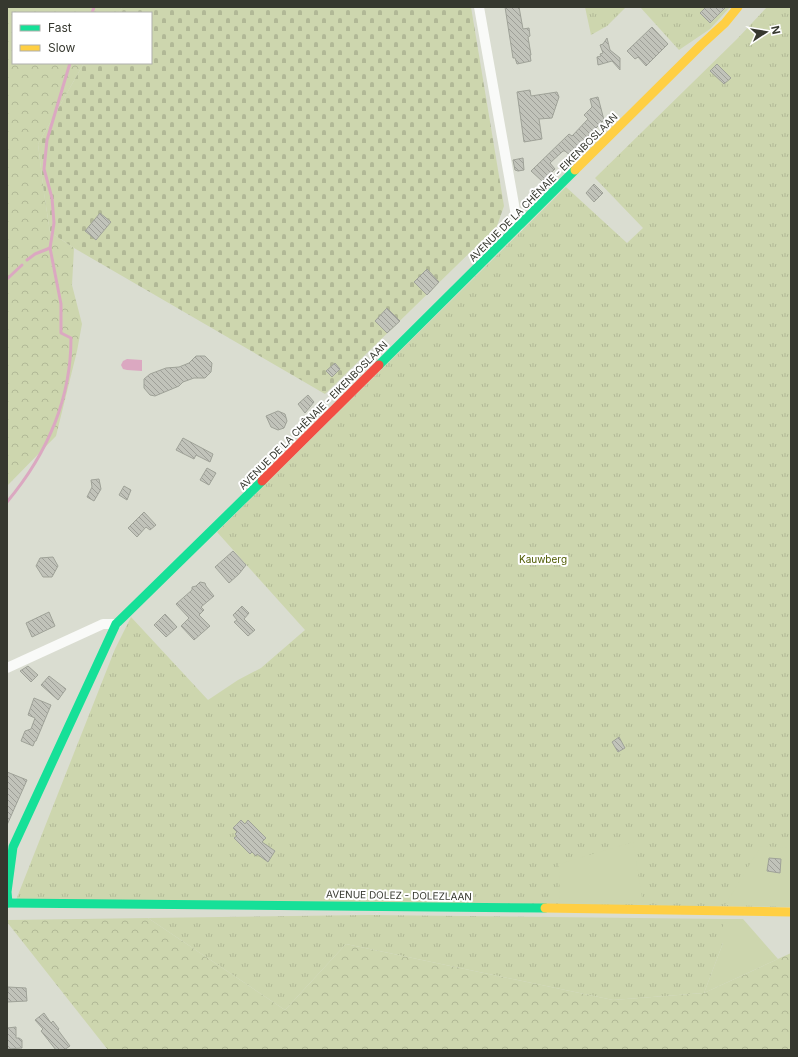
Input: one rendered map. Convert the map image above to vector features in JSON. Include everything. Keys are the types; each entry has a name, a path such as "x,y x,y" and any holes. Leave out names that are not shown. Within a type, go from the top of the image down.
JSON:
{"street":[{"path":"479,7 518,227"},
{"name":"AVENUE DE LA CHÊNAIE - EIKENBOSLAAN","path":"7,903 13,847 116,624 696,50 726,23 738,7"},
{"path":"7,668 103,624 116,624"},
{"name":"AVENUE DOLEZ - DOLEZLAAN","path":"7,903 648,909 791,912"}],"green space":[{"path":"7,7 123,7 119,12 12,12 12,64 83,64 38,144 50,232 74,248 72,285 82,324 77,351 56,436 7,486"},
{"path":"123,7 471,7 504,206 497,226 325,394 74,248 50,232 38,144 83,64 152,64 152,12 119,12"},
{"path":"585,7 626,7 607,26 591,35"},
{"path":"640,7 730,7 710,29 679,50"},
{"name":"Kauwberg","path":"767,7 791,7 791,907 16,900 115,649 131,617 208,700 238,680 261,668 305,630 217,532 566,187 627,243 643,228 595,178 737,39"},
{"path":"633,842 643,904 560,905 559,864"},
{"path":"761,846 791,848 791,907 725,905"},
{"path":"369,915 723,919 723,943 704,993 613,1000 346,944 285,1010 148,918"},
{"path":"148,918 285,1010 346,944 613,1000 704,993 791,953 791,1050 108,1050 7,922 7,920"},
{"path":"723,919 743,919 778,959 704,993 723,943"}],"shaded area":[{"path":"127,359 142,360 142,371 123,369 121,365 123,361"}],"building":[{"path":"505,7 519,7 523,29 529,28 530,36 528,37 531,61 517,64 515,58 513,58"},
{"path":"706,7 726,7 710,23 700,13"},
{"path":"652,27 668,44 646,66 638,57 635,59 627,51"},
{"path":"607,38 610,50 620,58 620,70 612,61 598,65 597,57 601,56 600,54 603,53 600,45 603,44"},
{"path":"717,64 731,78 724,84 710,71"},
{"path":"530,90 531,96 557,92 559,97 552,118 539,119 542,139 524,142 517,92"},
{"path":"598,97 604,120 587,137 589,138 579,148 581,149 571,156 563,151 550,163 555,169 542,181 531,171 569,134 572,136 588,119 584,115 592,107 590,99"},
{"path":"523,158 524,170 515,170 513,160"},
{"path":"594,184 603,193 594,202 586,193"},
{"path":"100,213 111,222 96,240 85,231"},
{"path":"427,269 439,282 427,295 414,282"},
{"path":"387,308 400,321 387,333 375,321"},
{"path":"196,356 205,356 212,363 211,372 205,378 194,378 155,396 150,395 144,388 144,379 150,374 166,368 179,367 189,363"},
{"path":"335,363 340,369 332,377 326,371"},
{"path":"308,395 314,402 305,413 298,404"},
{"path":"278,411 285,414 287,421 284,428 278,430 271,427 266,416"},
{"path":"183,438 213,454 210,462 196,455 194,459 176,450"},
{"path":"207,468 216,473 209,485 200,480"},
{"path":"99,479 101,489 94,501 87,497 92,487 91,480"},
{"path":"124,486 131,490 127,500 119,495"},
{"path":"144,512 156,525 150,530 146,527 137,537 128,528"},
{"path":"233,551 246,565 229,583 215,567"},
{"path":"53,557 58,566 52,577 43,577 36,566 40,558"},
{"path":"200,582 205,583 214,596 201,607 204,610 199,615 210,626 194,640 181,626 189,618 176,604 192,590 192,587 196,586"},
{"path":"242,606 249,613 244,619 255,630 248,636 234,622 237,620 233,615"},
{"path":"49,612 55,626 32,637 26,623"},
{"path":"165,614 177,627 166,637 154,625"},
{"path":"28,666 38,675 31,682 20,671"},
{"path":"49,676 66,689 58,700 41,685"},
{"path":"34,698 51,705 33,746 21,741 25,731 31,729 35,718 28,715"},
{"path":"619,737 625,748 618,752 612,742"},
{"path":"7,772 27,780 7,825"},
{"path":"241,820 245,824 248,820 266,838 262,842 275,851 268,862 257,854 256,856 252,852 250,854 234,838 237,836 235,834 237,832 233,828"},
{"path":"769,858 781,859 780,873 767,871"},
{"path":"8,987 26,988 27,1001 7,1002"},
{"path":"44,1013 51,1023 53,1021 70,1046 64,1050 56,1050 41,1031 43,1029 35,1020"},
{"path":"16,1027 16,1038 22,1040 22,1048 7,1049 7,1028"}],"waterway":[{"path":"92,12 94,7"},
{"path":"7,502 34,465 45,446 54,426 67,383 71,338 61,333 61,304 50,248 54,223 52,198 44,169 47,140 70,64"},
{"path":"27,260 35,254 50,248"},
{"path":"7,279 22,265"}],"traffic: fast":[{"path":"379,365 575,170"},
{"path":"8,903 7,892 13,847 116,624 262,481"},
{"path":"7,903 545,908"}],"traffic: slow":[{"path":"575,170 725,23 738,7"},
{"path":"545,908 791,912"}],"traffic: jam":[{"path":"262,481 379,365"}]}
